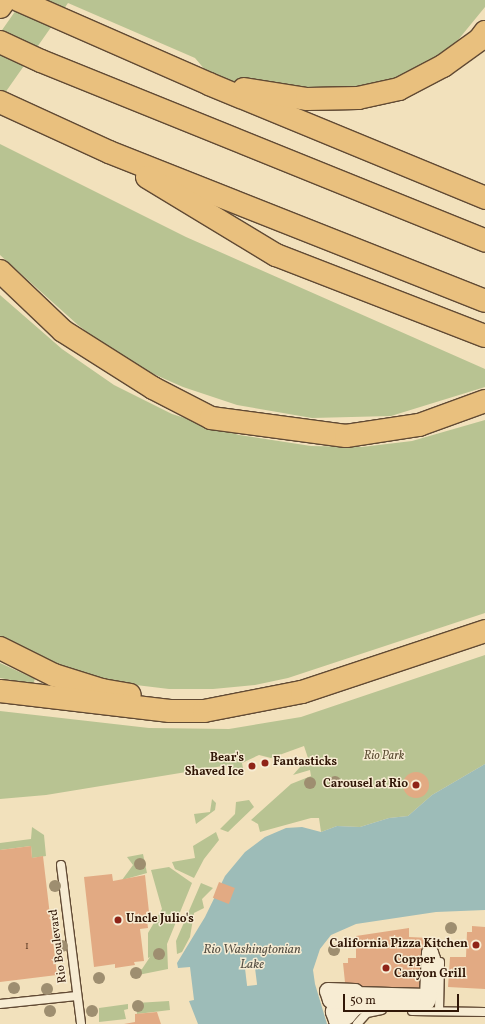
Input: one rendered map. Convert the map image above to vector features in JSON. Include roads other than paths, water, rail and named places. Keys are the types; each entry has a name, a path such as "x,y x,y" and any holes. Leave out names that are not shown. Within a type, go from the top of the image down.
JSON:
{"highway":[{"path":"0,7 5,0"},
{"path":"18,0 210,84 485,198"},
{"path":"210,84 307,99 358,98 399,89 443,66 479,40 485,32"},
{"path":"0,42 31,57 485,240"},
{"path":"0,102 109,152 485,301"},
{"path":"109,152 191,206 276,256 485,336"},
{"path":"0,272 63,330 153,388 211,418 346,436 419,425 485,401"},
{"path":"0,691 170,711 204,711 278,698 343,680 485,631"},
{"path":"0,648 54,674 102,690 167,700 239,705"}],"street":[{"path":"430,953 432,957 431,994 424,1003 364,1003 354,1008 347,1016 337,1020 334,1012 351,1001 331,1000 328,991 355,992 355,995 428,997 430,953"}],"lane":[{"name":"Rio Boulevard","path":"61,865 80,1024"},
{"path":"439,1012 440,962"},
{"path":"0,1004 77,996"},
{"path":"357,1024 361,1018 373,1011 485,1012"}],"water":[{"name":"Rio Washingtonian Lake","path":"485,764 485,910 436,912 356,924 331,935 320,949 313,970 315,984 327,1024 198,1024 189,1001 194,1000 190,967 178,968 177,963 205,917 225,876 245,852 265,837 286,828 302,827 321,832 337,826 360,827 389,818 408,816 432,795"}],"place":[{"name":"Fantasticks","path":"265,763"},
{"name":"Bear's Shaved Ice","path":"252,766"},
{"name":"Carousel at Rio","path":"416,785"},
{"name":"Uncle Julio's","path":"118,920"},
{"name":"California Pizza Kitchen","path":"476,945"},
{"name":"Copper Canyon Grill","path":"386,968"}],"park label":[{"name":"Rio Park","path":"384,757"}]}
